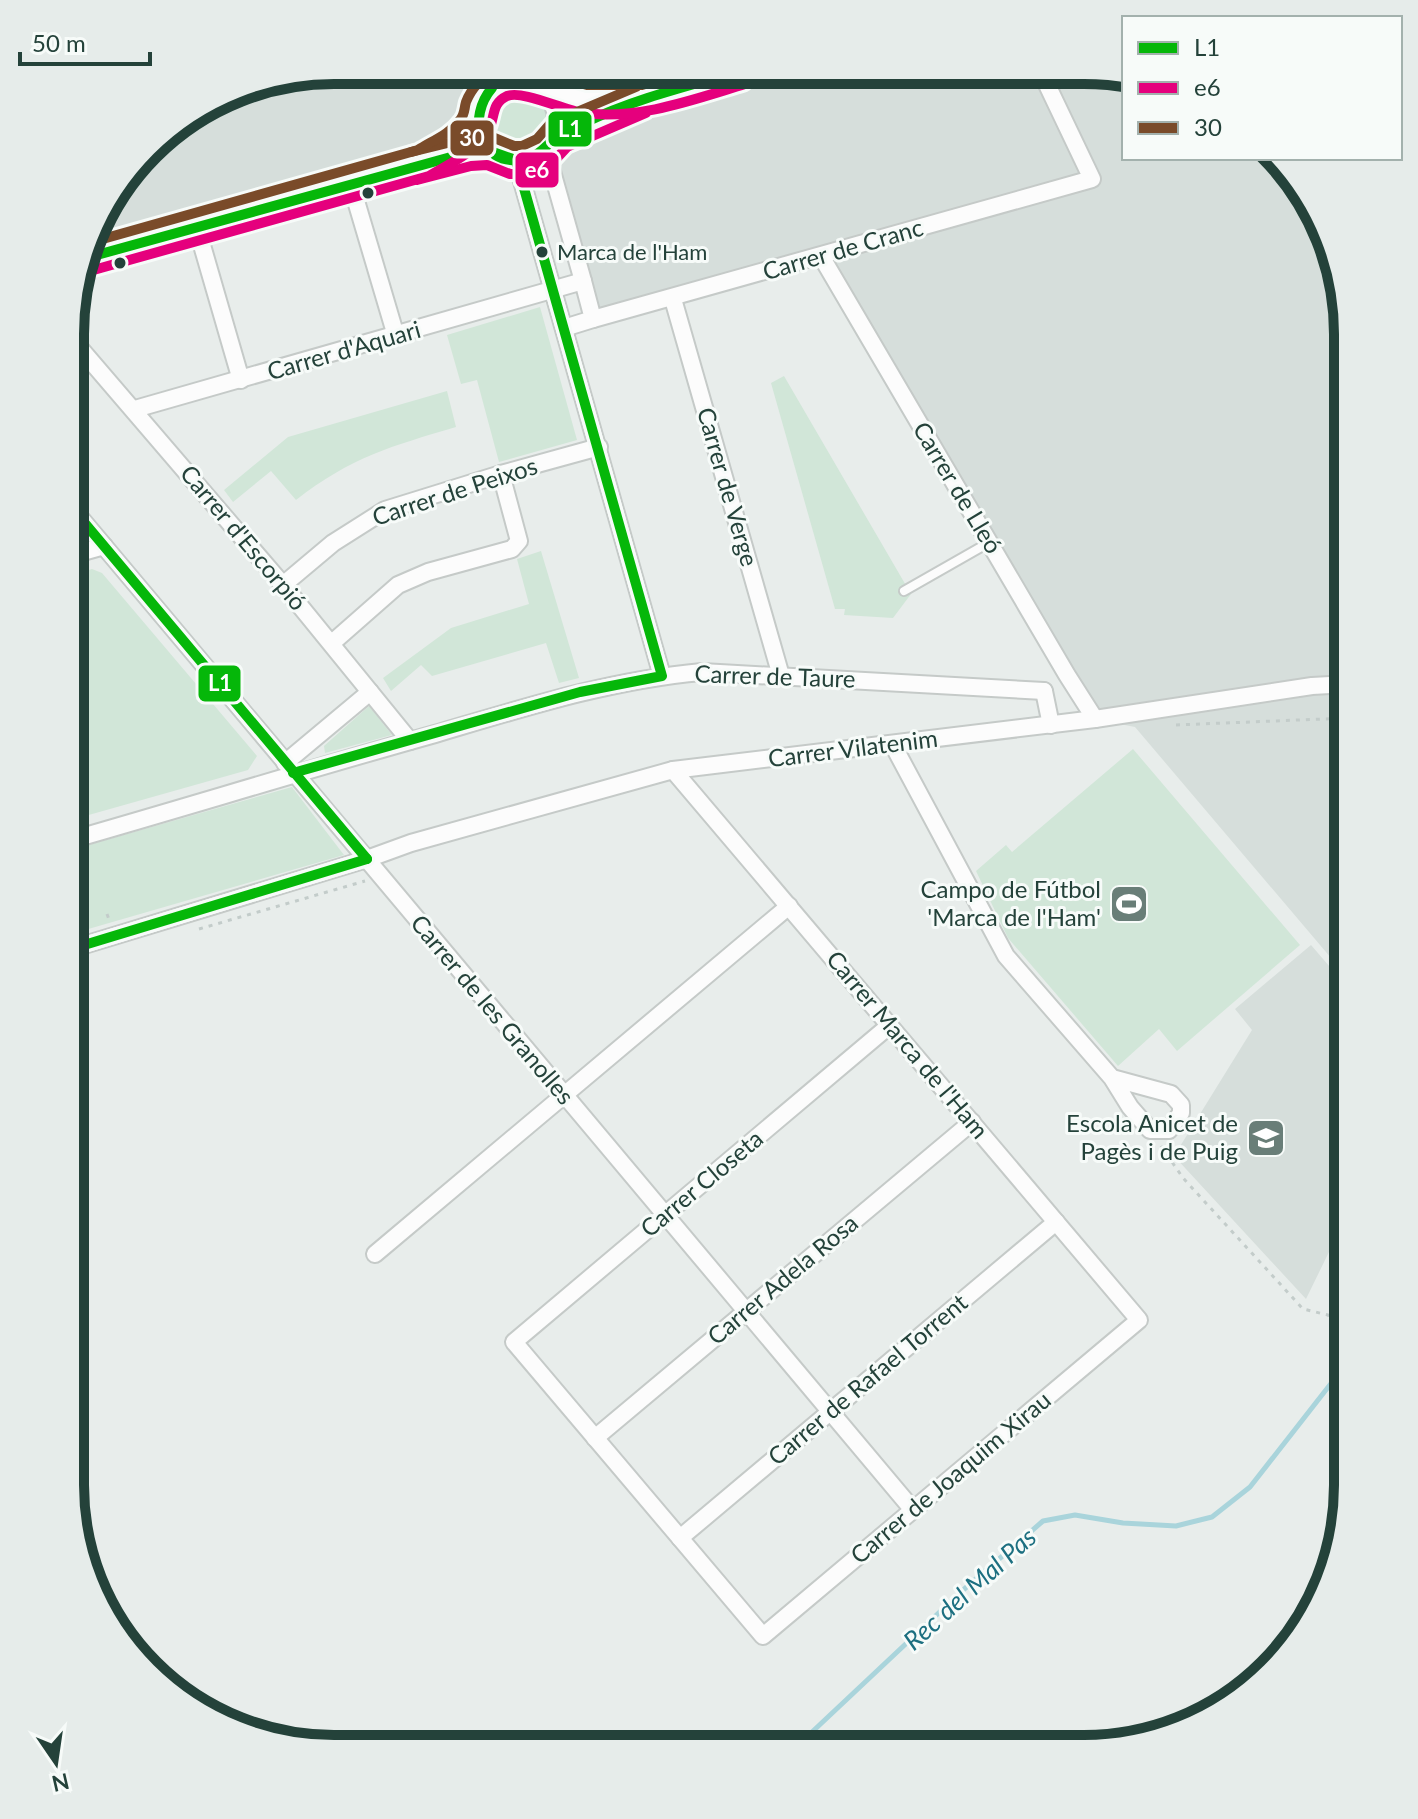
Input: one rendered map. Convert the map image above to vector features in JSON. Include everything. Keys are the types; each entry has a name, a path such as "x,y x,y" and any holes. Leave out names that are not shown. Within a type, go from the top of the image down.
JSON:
{"main road":[{"path":"488,85 477,122 481,138 490,151"},
{"path":"535,85 558,111 552,143"},
{"path":"544,85 585,99 644,99"},
{"path":"97,255 469,152 490,151 525,160 552,143 644,99 694,85"},
{"path":"424,163 453,147 477,122"}],"street":[{"name":"Carrer de Cranc","path":"593,319 1092,179 1047,84"},
{"path":"552,143 593,319 564,328"},
{"path":"516,160 662,676"},
{"path":"351,184 396,336"},
{"path":"197,228 241,380"},
{"name":"Carrer de Lleó","path":"821,256 1095,719"},
{"path":"553,290 583,281"},
{"name":"Carrer d'Aquari","path":"135,409 553,290"},
{"name":"Carrer de Verge","path":"673,299 781,676"},
{"name":"Carrer d'Escorpió","path":"84,352 332,643 410,741"},
{"name":"Carrer de Peixos","path":"283,585 333,543 385,510 599,447"},
{"path":"332,643 398,585 428,572 512,549 519,541 501,474"},
{"name":"Carrer de les Granolles","path":"84,522 913,1510"},
{"path":"84,552 104,546"},
{"name":"Carrer de Taure","path":"84,836 289,768 410,741 580,692 662,676 702,672 1044,691"},
{"path":"1051,725 1044,691 1067,675"},
{"name":"Carrer Vilatenim","path":"84,945 426,839 673,770 1051,725 1334,685"},
{"path":"289,768 370,692"},
{"path":"893,745 1006,956 1112,1078 1150,1130 1160,1132 1174,1125 1181,1113 1178,1099 1171,1094 1112,1078"},
{"name":"Carrer Marca de l'Ham","path":"673,770 1139,1320"},
{"path":"375,1254 789,906"},
{"name":"Carrer Closeta","path":"595,1438 514,1342 890,1025"},
{"name":"Carrer Adela Rosa","path":"595,1438 972,1122"},
{"name":"Carrer de Rafael Torrent","path":"680,1538 1056,1222"},
{"name":"Carrer de Joaquim Xirau","path":"680,1538 763,1636 1139,1320"},
{"path":"595,1438 680,1538"}],"lane":[{"path":"904,591 990,542"}],"path":[{"path":"197,930 381,876"},
{"path":"1150,1130 1183,1178 1303,1309 1328,1315 1333,1321"}],"shaded area":[{"path":"318,85 1117,86 1122,87 1122,160 1264,160 1301,209 1315,238 1332,301 1333,961 1135,727 1095,719 821,258 593,321 536,130 494,150 97,255 117,209 136,182 182,136 209,117 254,97"},
{"name":"Escola Anicet de Pagès i de Puig","path":"1311,945 1333,971 1333,1243 1306,1299 1174,1156 1252,1030 1235,1009"}],"green space":[{"path":"519,90 540,99 549,120 540,141 519,150 498,141 489,120 498,99"},
{"path":"540,307 577,440 499,462 477,380 461,384 447,335"},
{"path":"784,376 911,594 893,618 844,615 845,609 835,609 771,383"},
{"path":"447,391 456,427 373,454 335,473 296,500 271,471 233,502 224,490 288,437"},
{"path":"541,551 579,678 559,683 546,643 432,676 421,665 391,691 383,678 451,628 529,604 517,559"},
{"path":"92,569 102,573 257,756 248,770 84,816 84,571"},
{"path":"369,706 392,735 325,753 324,746"},
{"name":"Campo de Fútbol 'Marca de l'Ham'","path":"1133,749 1300,945 1177,1051 1159,1029 1118,1066 1008,938 976,871 1006,845 1012,852"},
{"path":"292,787 344,855 84,930 84,846"}],"waterway":[{"name":"Rec del Mal Pas","path":"810,1734 962,1591 1043,1521 1075,1515 1123,1523 1176,1526 1212,1517 1250,1487 1333,1381"}],"transit line":[{"name":"e6","path":"93,270 429,176 464,156 479,143 490,127 496,106 507,96 523,96 583,113 624,114 665,107 744,84"},
{"name":"30","path":"103,239 418,150 456,125 476,85"},
{"name":"L1","path":"491,85 480,112 481,137 495,155 507,160 522,160 537,154 563,133 603,114 694,85"},
{"name":"30","path":"586,85 643,85"},
{"name":"30","path":"411,152 468,138 492,137 522,146 537,139 551,123 636,87"},
{"name":"e6","path":"417,180 487,165 510,174 529,174 554,161 567,147 646,113"},
{"name":"L1","path":"97,255 469,152 490,151 516,160"},
{"name":"L1","path":"293,773 580,692 662,676 516,160"},
{"name":"L1","path":"84,522 367,859"},
{"name":"L1","path":"84,945 367,859"}],"place":[{"name":"Marca de l'Ham","path":"542,252"},
{"name":"Campo de Fútbol 'Marca de l'Ham'","path":"1129,904"},
{"name":"Escola Anicet de Pagès i de Puig","path":"1266,1138"}]}
